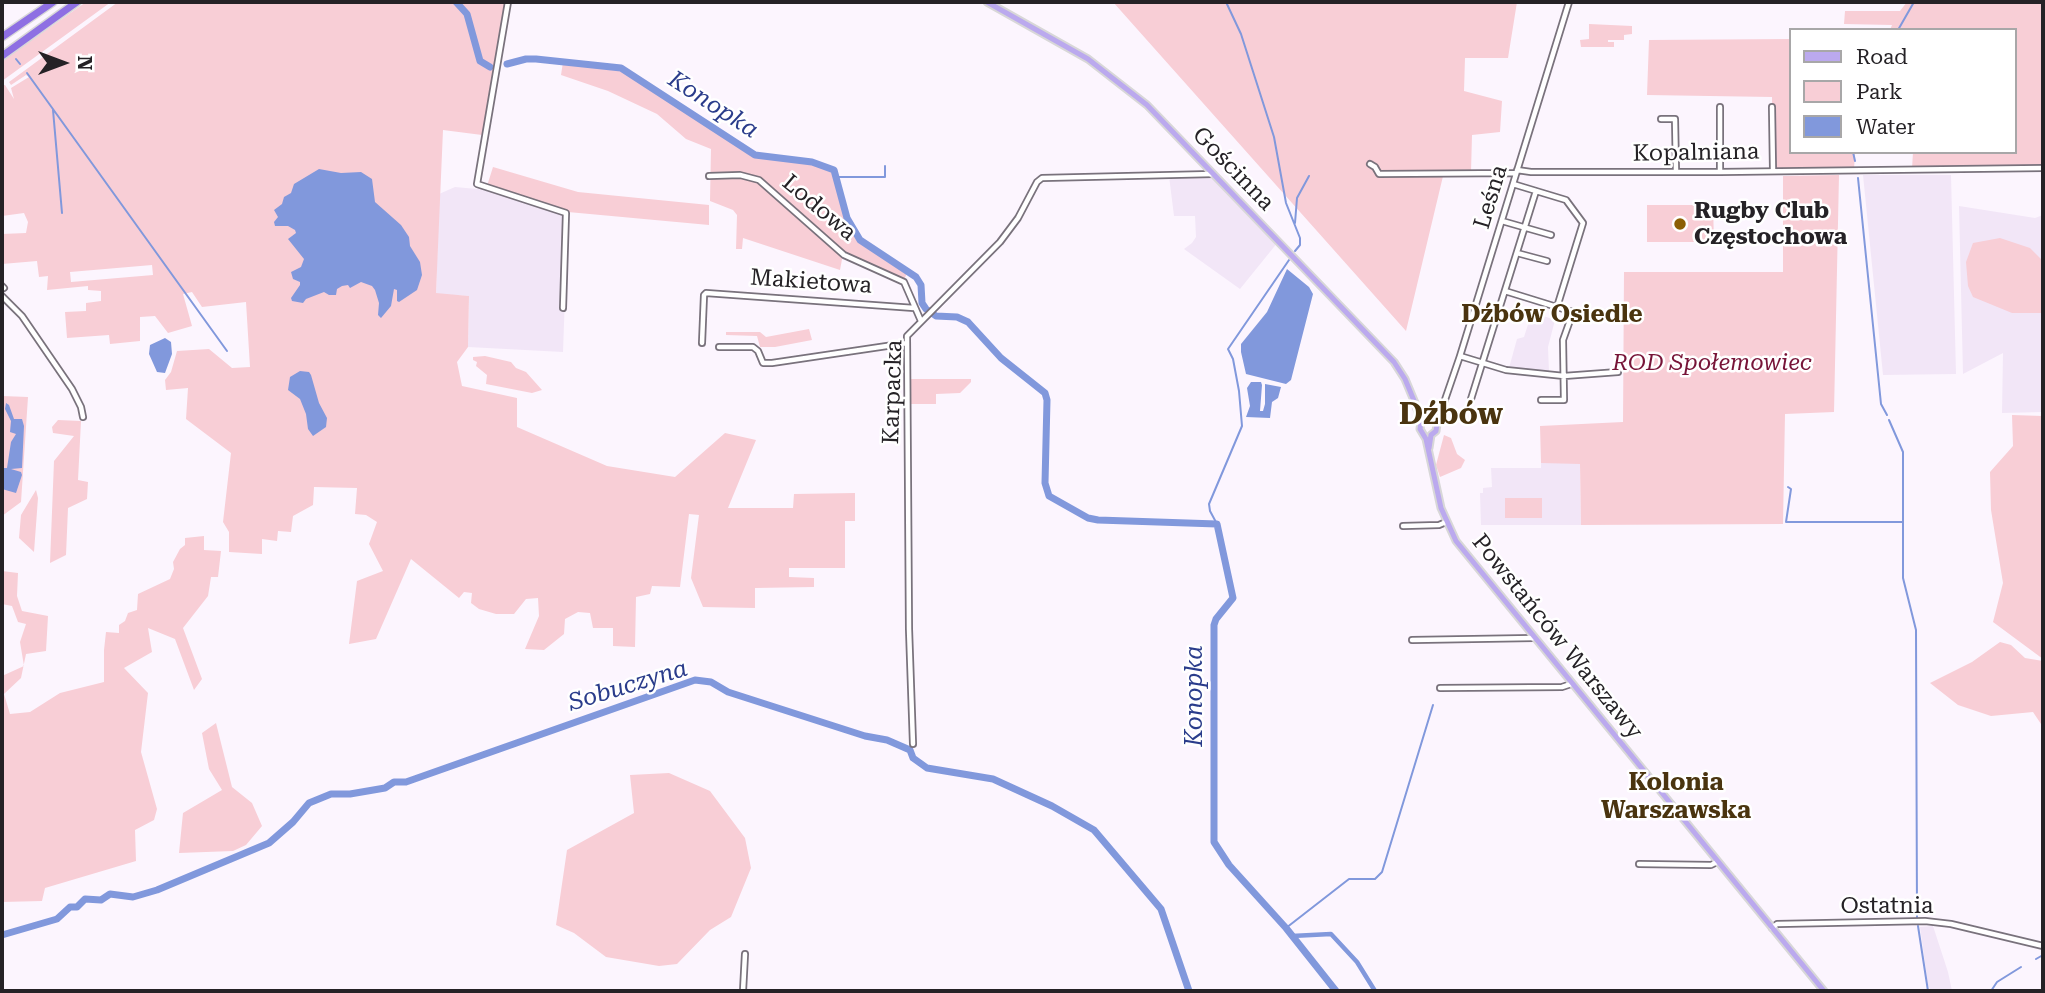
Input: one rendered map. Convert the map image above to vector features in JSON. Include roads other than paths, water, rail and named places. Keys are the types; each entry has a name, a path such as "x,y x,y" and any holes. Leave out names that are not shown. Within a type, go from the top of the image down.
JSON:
{"highway":[{"path":"2,37 52,2"},
{"path":"2,56 77,2"}],"main road":[{"name":"Gościnna","path":"987,2 1088,59 1118,80 1160,117 1394,362 1426,420"},
{"path":"1426,420 1437,423 1436,431 1428,435"},
{"name":"Powstańców Warszawy","path":"1426,420 1420,429 1428,435 1436,492 1456,541 1824,991"}],"street":[{"path":"508,2 477,184 566,214 563,309"},
{"name":"Leśna","path":"1437,423 1569,2"},
{"path":"1720,107 1720,172"},
{"path":"1772,107 1773,170"},
{"path":"1661,119 1675,119 1675,171"},
{"name":"Kopalniana","path":"1370,164 1379,174 2043,167"},
{"name":"Karpacka","path":"913,744 909,629 909,332 1000,242 1042,178 1213,174"},
{"name":"Lodowa","path":"709,176 740,175 759,180 844,255 904,282 920,321"},
{"path":"1513,184 1566,200 1583,223 1557,307"},
{"path":"1471,399 1536,191"},
{"path":"1502,221 1551,235"},
{"path":"1517,253 1547,261"},
{"path":"1505,290 1573,312 1563,340 1564,400 1541,400"},
{"name":"Makietowa","path":"702,343 706,293 914,308"},
{"path":"2,296 22,316 72,389 83,417"},
{"path":"719,347 753,347 758,351 763,363 772,363 907,343"},
{"path":"1460,356 1506,370 1564,376 1618,372"},
{"name":"Leśna","path":"1426,420 1437,415 1444,403"},
{"path":"1403,526 1439,525 1446,522"},
{"path":"1412,640 1534,638"},
{"path":"1440,688 1562,687 1571,684"},
{"path":"1639,864 1711,865 1717,862"},
{"name":"Ostatnia","path":"1772,928 1777,924 1925,921 1951,924 2043,946"},
{"path":"743,991 745,954"}],"water":[{"path":"319,169 341,173 361,172 372,179 375,202 401,225 420,262 422,275 417,290 399,302 397,290 394,289 391,306 381,318 378,315 379,303 375,290 361,282 350,288 348,285 342,286 337,289 336,295 324,292 306,299 303,303 292,301 300,282 293,279 291,272 301,267 304,259 288,239 296,233 295,230 288,226 275,226 274,222 278,217 274,210 282,204 284,197 291,193 294,184"},
{"path":"1287,269 1309,287 1313,294 1291,380 1286,384 1246,374 1241,344 1267,312"},
{"path":"165,338 171,342 172,354 165,373 157,372 149,354 150,345"},
{"path":"300,371 309,372 311,375 319,403 327,418 326,427 313,436 308,429 300,399 288,390 290,377"},
{"path":"1251,382 1261,382 1262,385 1260,411 1263,411 1265,404 1265,384 1281,387 1278,398 1272,402 1270,418 1246,417 1250,406 1247,388"},
{"path":"6,403 14,419 22,419 24,426 22,468 11,469 21,472 22,475 16,493 2,489 2,468 7,468 11,442 16,434 10,432 11,421 5,409"}],"waterway":[{"name":"Konopka","path":"456,2 467,14 480,61 490,67"},
{"path":"1226,2 1241,34 1274,137 1286,203 1300,238 1300,245 1295,251"},
{"path":"1899,28 1914,2"},
{"path":"16,59 20,64"},
{"name":"Konopka","path":"507,64 536,59 621,68 755,155 812,162 834,170 847,218 860,240 916,277 921,285 922,303 926,309 936,316 957,317 968,322 1001,358 1045,393 1045,483 1049,496 1088,518 1098,520 1217,524 1233,598 1214,625 1214,842 1229,865 1286,928 1336,991"},
{"path":"27,73 227,351"},
{"path":"53,110 62,213"},
{"path":"1853,154 1855,161"},
{"path":"837,177 885,177 885,166"},
{"path":"1295,223 1297,198 1309,176"},
{"path":"1858,178 1881,404 1887,415"},
{"path":"1217,524 1209,504 1242,426 1239,391 1233,359 1228,349 1289,260"},
{"path":"1889,420 1903,452 1903,578 1916,630 1917,917"},
{"path":"1788,487 1791,489 1786,522 1902,522"},
{"name":"Sobuczyna","path":"2,935 57,919 70,907 77,907 85,899 101,900 110,894 133,897 157,890 269,843 293,822 309,803 331,794 350,794 385,788 394,782 406,782 695,680 711,682 728,692 865,736 887,740 910,750 913,758 927,768 993,779 1052,806 1094,830 1161,909 1189,991"},
{"path":"1286,928 1349,879 1375,879 1382,872 1433,705"},
{"path":"1918,926 1928,991"},
{"path":"1292,936 1331,934 1357,962 1375,991"},
{"path":"2036,959 2043,955"},
{"path":"1991,991 1997,982 2021,967"}],"place":[{"name":"Rugby Club Częstochowa","path":"1680,224"}],"district":[{"name":"Dźbów Osiedle","path":"1552,315"},
{"name":"Dźbów","path":"1451,415"},
{"name":"Kolonia Warszawska","path":"1676,797"}],"park label":[{"name":"ROD Społemowiec","path":"1712,363"}]}
